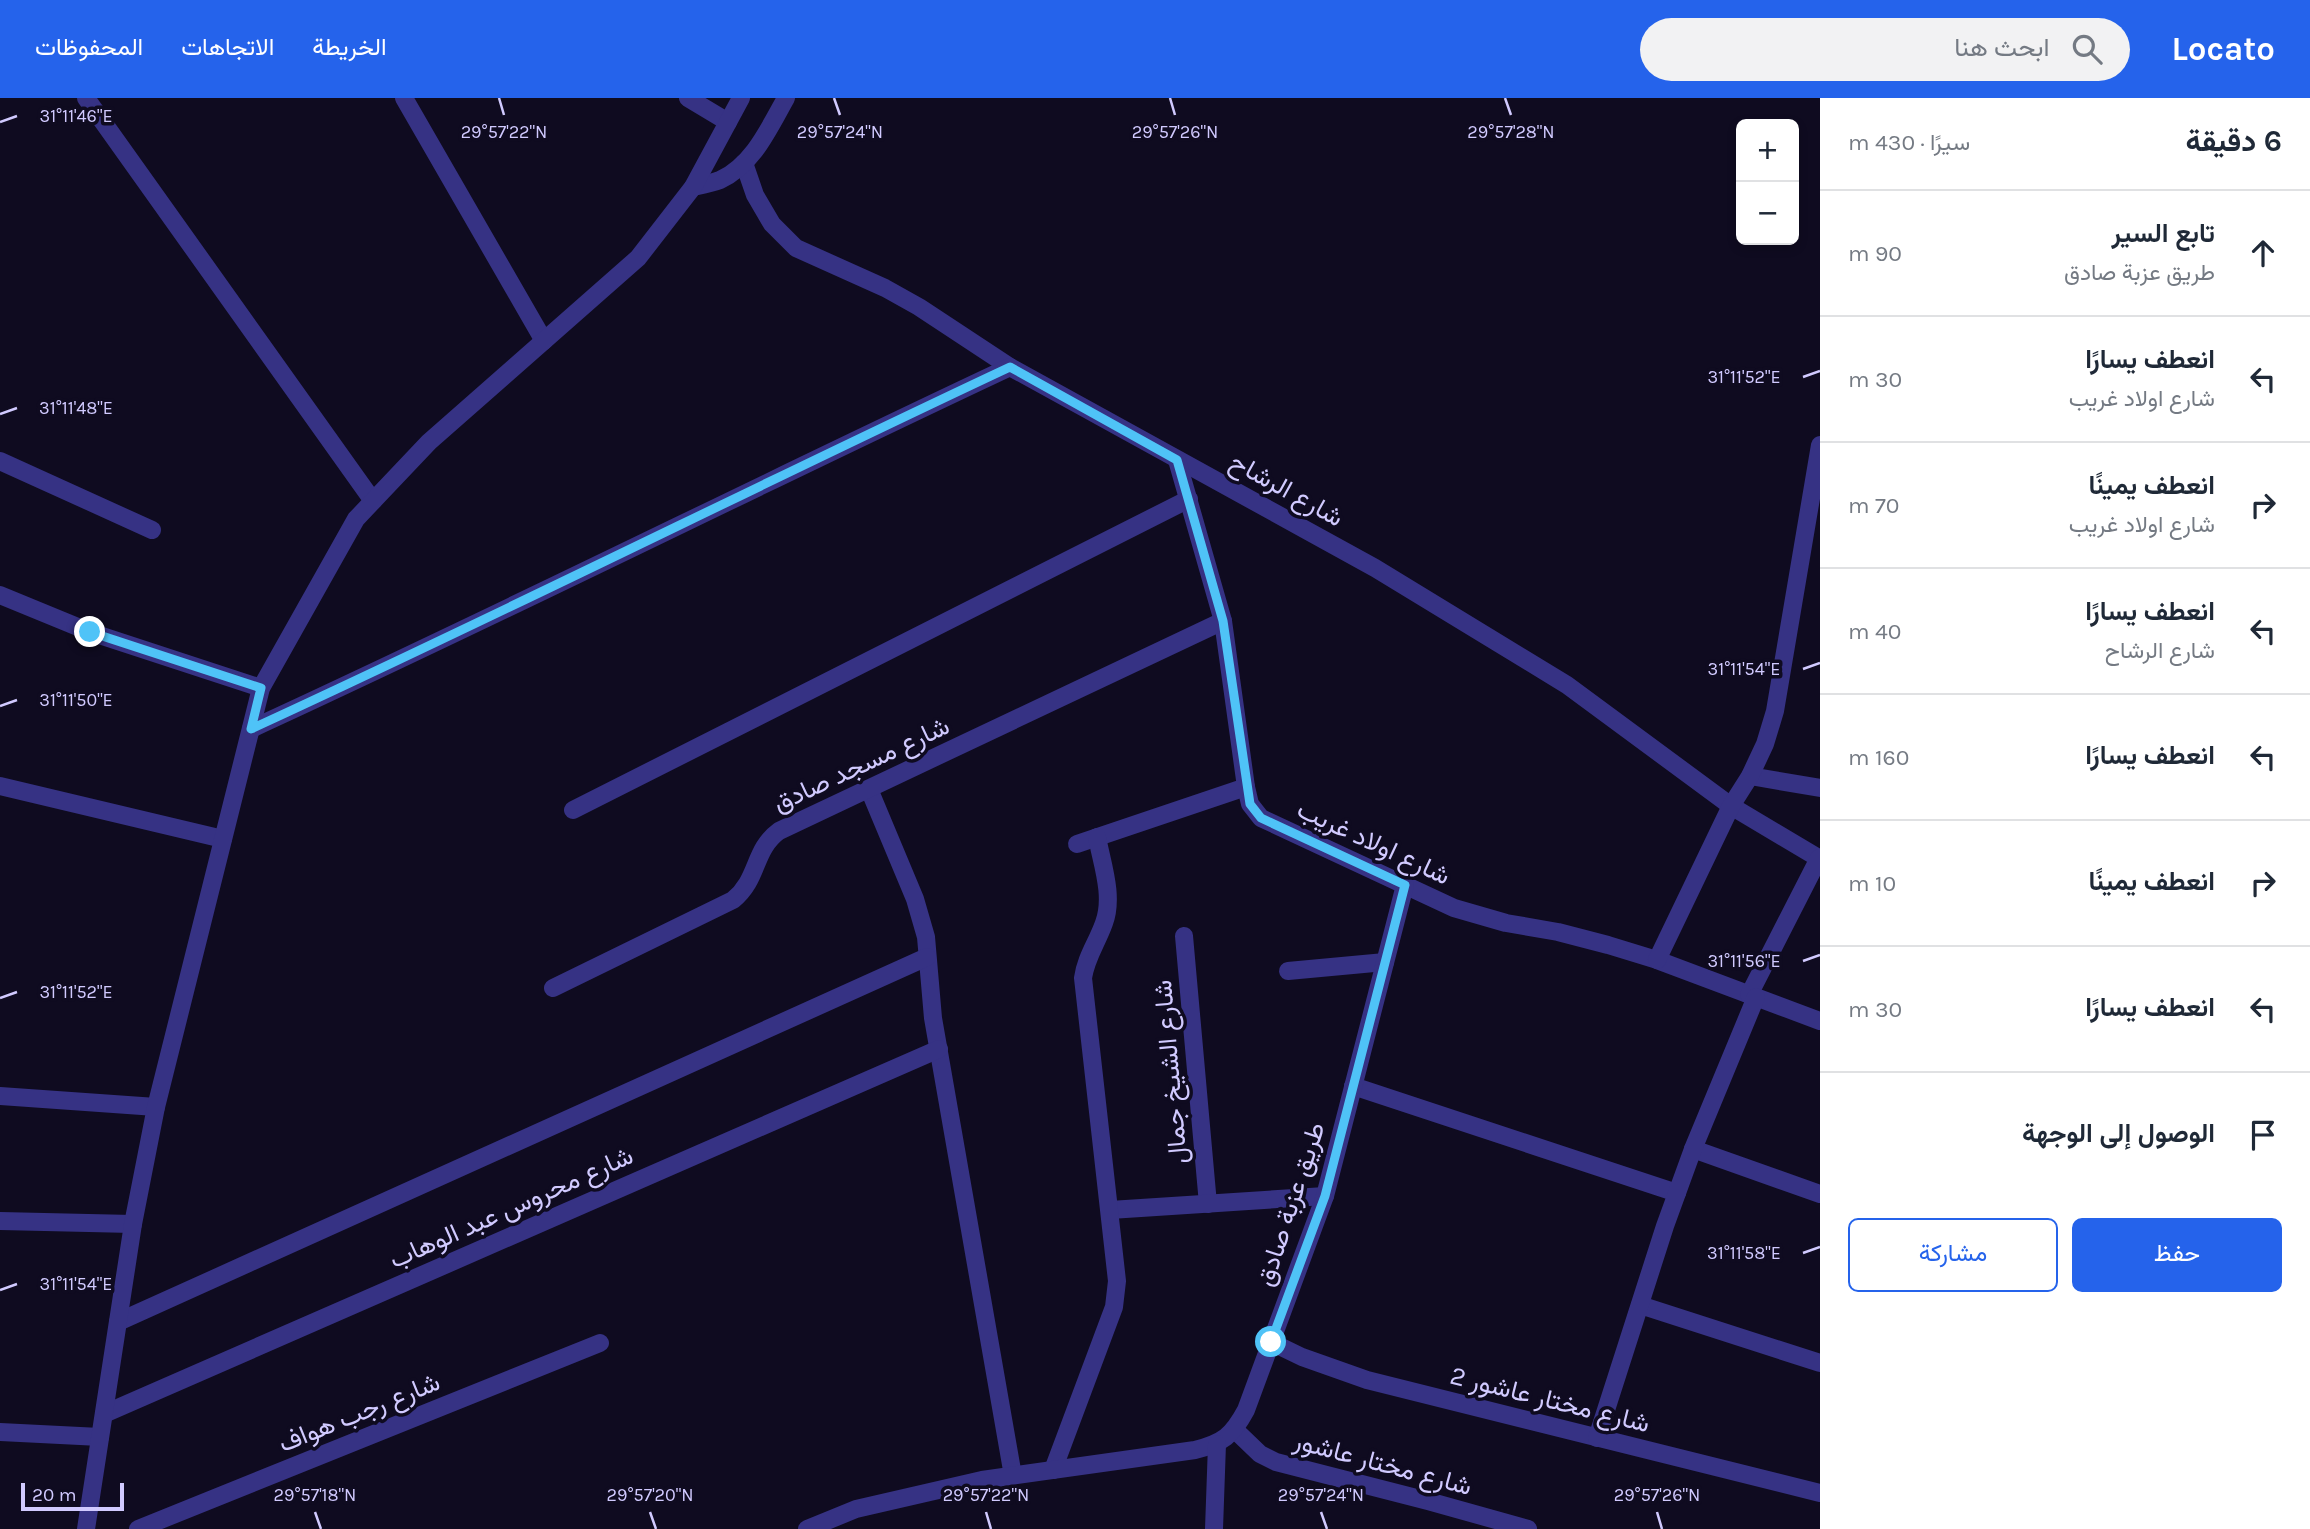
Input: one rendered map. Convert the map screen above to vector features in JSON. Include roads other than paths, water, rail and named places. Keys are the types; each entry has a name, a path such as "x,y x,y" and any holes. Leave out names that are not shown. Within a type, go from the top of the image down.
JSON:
{"street":[{"path":"86,98 373,501"},
{"path":"404,98 544,341"},
{"path":"688,98 728,122"},
{"path":"86,1529 133,1224 156,1107 261,688 356,519 429,442 638,258 693,187 741,98"},
{"path":"693,187 720,179 744,163 760,143 786,98"},
{"name":"شارع الرشاح","path":"744,163 755,195 772,224 796,248 897,295 1010,367 1353,555 1482,632 1567,685 1731,806 1819,859"},
{"path":"251,729 421,651 836,448 1010,367"},
{"path":"1657,960 1731,806 1750,776 1765,744 1775,710 1820,445"},
{"name":"شارع اولاد غريب","path":"1177,460 1223,621 1246,787 1250,804 1261,818 1454,908 1506,923 1558,932 1657,960 1820,1021"},
{"path":"0,461 152,530"},
{"path":"573,810 1189,499"},
{"path":"0,595 90,632 261,688"},
{"name":"شارع مسجد صادق","path":"553,988 733,900 749,884 761,849 769,838 779,831 1223,621"},
{"path":"1750,776 1820,788"},
{"path":"0,786 223,839"},
{"path":"1077,844 1246,787"},
{"path":"869,789 918,908 926,937 933,1018 1013,1476"},
{"path":"1053,1470 1114,1307 1118,1281 1083,978 1090,950 1105,920 1108,900 1097,837"},
{"path":"1597,1438 1693,1149 1752,996 1819,859"},
{"name":"طريق عزبة صادق","path":"807,1529 856,1508 916,1493 1195,1450 1217,1444 1235,1430 1246,1410 1325,1196 1405,885"},
{"name":"شارع الشيخ جمال","path":"1184,936 1208,1203"},
{"path":"118,1322 927,957"},
{"path":"1288,971 1385,962"},
{"name":"شارع محروس عبد الوهاب","path":"104,1414 939,1049"},
{"path":"1353,1086 1677,1193"},
{"path":"0,1096 156,1107"},
{"path":"1693,1149 1820,1194"},
{"path":"1110,1210 1325,1196"},
{"path":"0,1221 133,1224"},
{"path":"1640,1305 1820,1363"},
{"name":"شارع مختار عاشور 2","path":"1271,1342 1302,1357 1367,1381 1820,1493"},
{"name":"شارع رجب هواف","path":"138,1529 600,1343"},
{"name":"شارع مختار عاشور","path":"1235,1430 1260,1454 1276,1462 1528,1529"},
{"path":"0,1432 100,1437"},
{"path":"1214,1529 1217,1444"}]}
